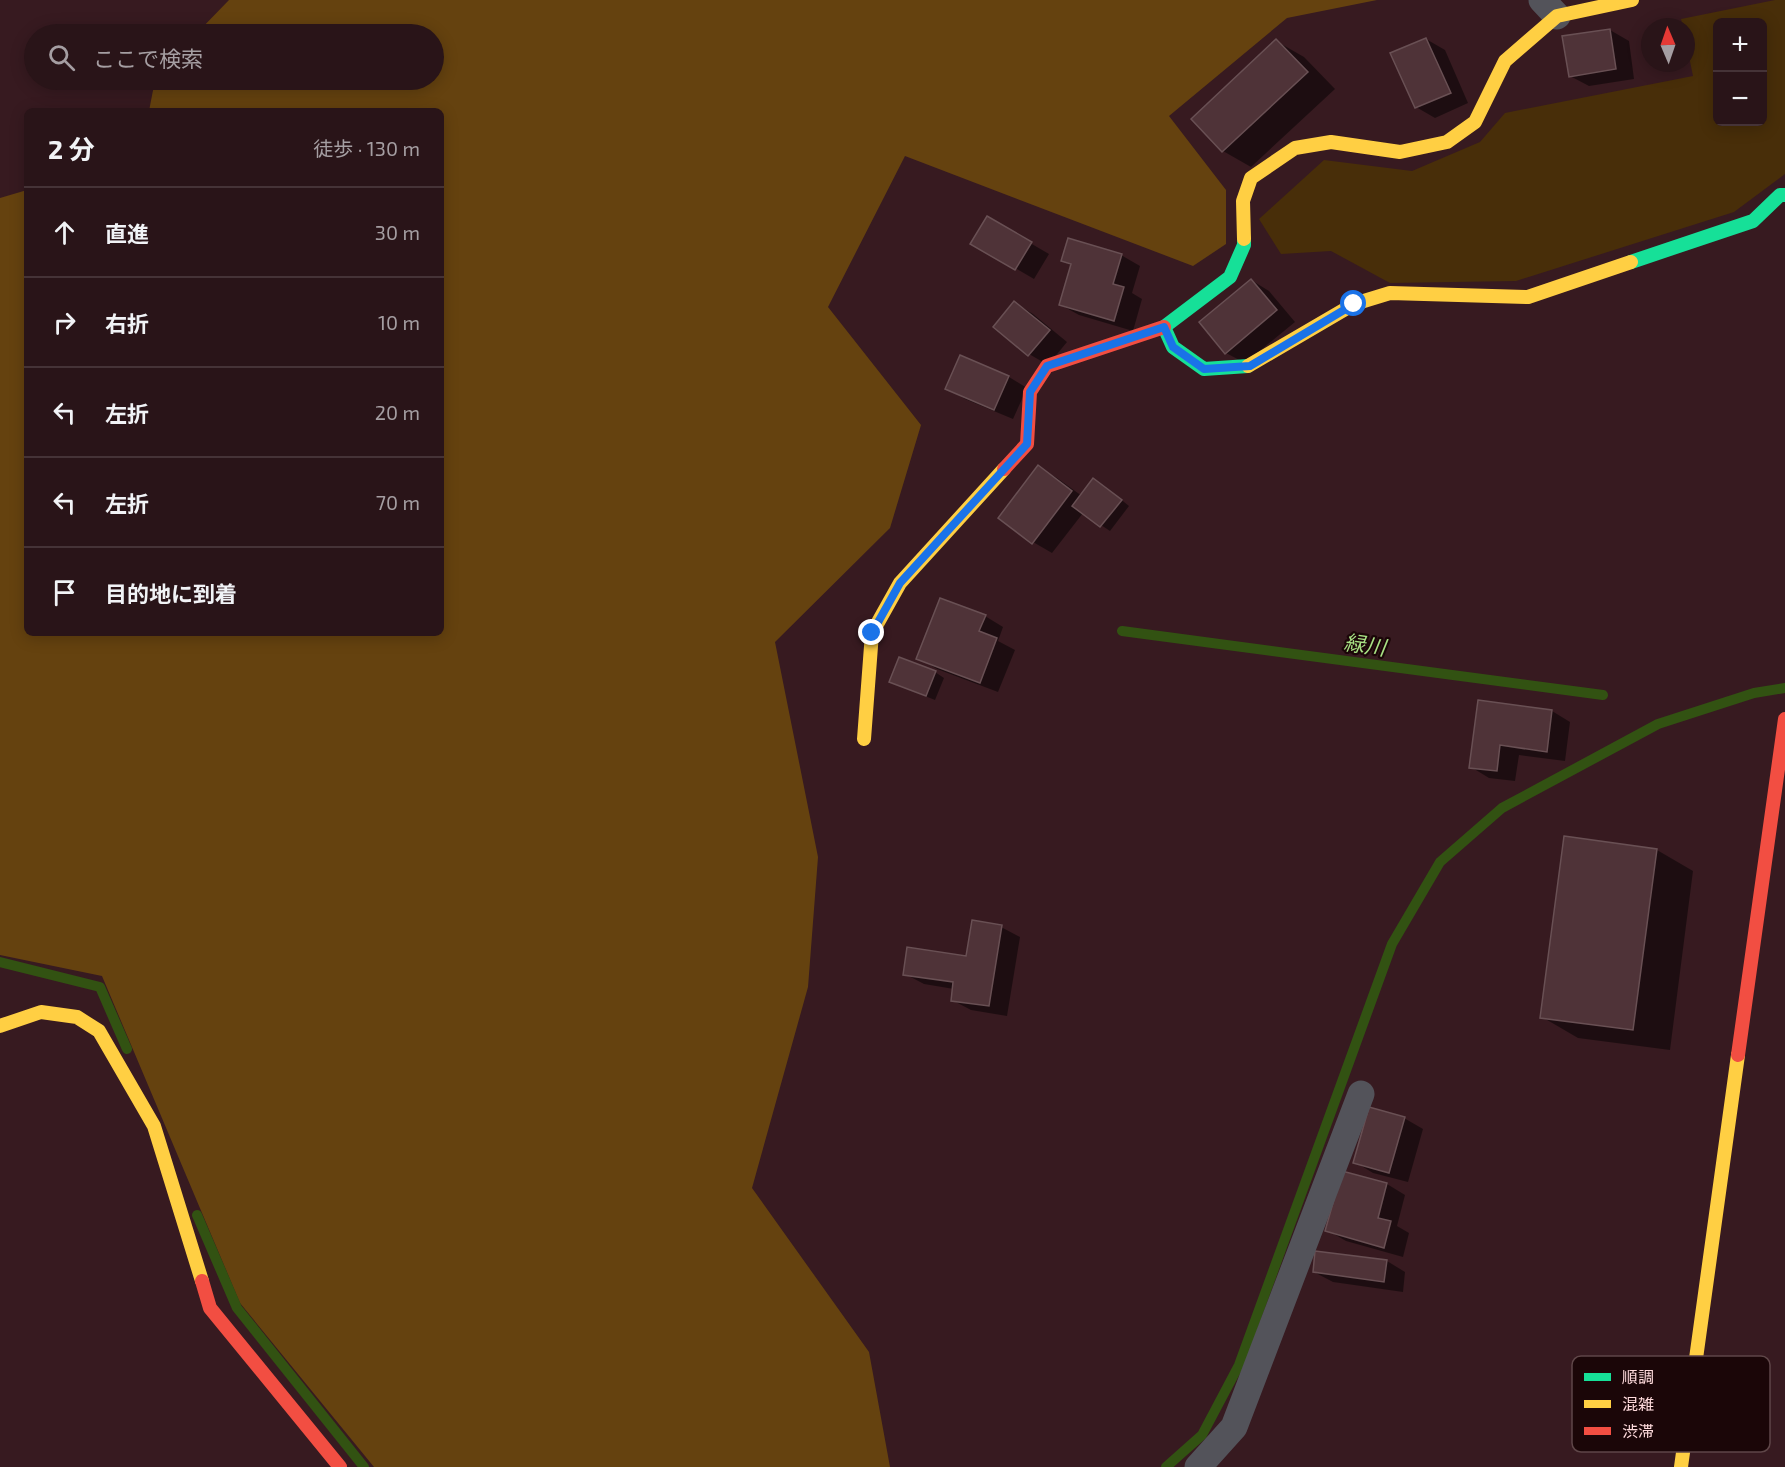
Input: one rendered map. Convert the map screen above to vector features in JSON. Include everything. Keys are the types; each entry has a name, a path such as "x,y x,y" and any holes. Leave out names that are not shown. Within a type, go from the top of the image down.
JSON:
{"street":[{"path":"864,740 872,633 900,583 1027,444 1030,392 1047,366 1164,327 1230,277 1244,244 1243,201 1251,178 1295,148 1331,142 1400,152 1447,142 1475,122 1505,61 1549,8 1632,0"},
{"path":"1164,327 1173,347 1204,369 1250,366 1354,304 1390,293 1528,297 1753,221 1780,195 1785,195"},
{"path":"1696,1356 1785,719"},
{"path":"0,1026 41,1012 77,1017 99,1031 154,1126 210,1308 340,1467"},
{"path":"1198,1467 1234,1427 1361,1094"},
{"path":"1681,1467 1683,1452"}],"shaded area":[{"path":"229,0 1377,0 1287,18 1169,116 1226,190 1226,244 1193,266 905,156 828,307 921,425 890,528 775,642 818,857 808,987 752,1188 869,1352 890,1467 374,1467 240,1303 102,976 0,955 0,198 24,191 24,636 444,636 444,108 150,108 153,90 444,90 444,24 206,24"},
{"path":"1785,0 1785,174 1734,212 1516,281 1390,283 1331,251 1281,254 1259,219 1324,160 1412,171 1480,142 1505,113 1693,76 1692,72 1695,72 1695,18 1686,18"}],"building":[{"path":"1610,29 1616,69 1569,77 1562,36"},
{"path":"1426,38 1451,93 1415,108 1390,53"},
{"path":"1276,39 1308,72 1222,152 1191,119"},
{"path":"987,216 1032,242 1015,270 970,244"},
{"path":"1068,238 1122,254 1113,284 1124,287 1114,321 1059,305 1071,264 1061,261"},
{"path":"1251,279 1277,310 1225,354 1199,322"},
{"path":"1014,301 1050,330 1028,356 993,327"},
{"path":"960,355 1009,376 994,410 945,389"},
{"path":"1038,465 1072,491 1032,544 998,518"},
{"path":"1093,478 1122,500 1100,527 1072,506"},
{"path":"940,598 986,615 979,631 997,638 980,683 916,659"},
{"path":"899,657 936,671 926,696 889,682"},
{"path":"1478,700 1552,710 1547,752 1500,745 1497,771 1469,768"},
{"path":"1564,836 1657,849 1633,1030 1540,1018"},
{"path":"972,920 1002,925 989,1006 951,1001 953,982 903,975 907,947 966,956"},
{"path":"1369,1107 1405,1117 1389,1173 1353,1163"},
{"path":"1342,1171 1387,1183 1378,1218 1391,1221 1384,1248 1325,1231"},
{"path":"1315,1251 1387,1260 1384,1282 1313,1272"}],"waterway":[{"name":"緑川","path":"1122,631 1603,695"},
{"path":"1166,1467 1202,1435 1239,1365 1392,944 1440,862 1502,808 1658,724 1754,693 1785,688"},
{"path":"0,962 100,987 127,1049"},
{"path":"197,1215 237,1308 364,1467"}],"traffic: fast":[{"path":"1631,262 1753,221 1780,195 1785,195"},
{"path":"1244,239 1244,245 1230,277 1164,327 1173,347 1204,369 1248,366"}],"traffic: slow":[{"path":"1244,239 1243,201 1251,178 1295,148 1331,142 1400,152 1447,142 1475,122 1505,61 1557,16 1632,0"},
{"path":"1248,366 1354,304 1390,293 1528,297 1631,262"},
{"path":"864,739 872,633 900,583 1004,469"},
{"path":"0,1026 41,1012 77,1017 99,1031 154,1126 202,1281"},
{"path":"1696,1356 1738,1055"},
{"path":"1681,1467 1683,1452"}],"traffic: jam":[{"path":"1004,469 1027,444 1030,392 1047,366 1164,327"},
{"path":"1738,1055 1785,719"},
{"path":"202,1281 210,1308 340,1467"}],"route":[{"path":"872,633 900,583 1027,444 1030,392 1047,366 1164,327 1173,347 1204,369 1250,366 1354,304"}]}
